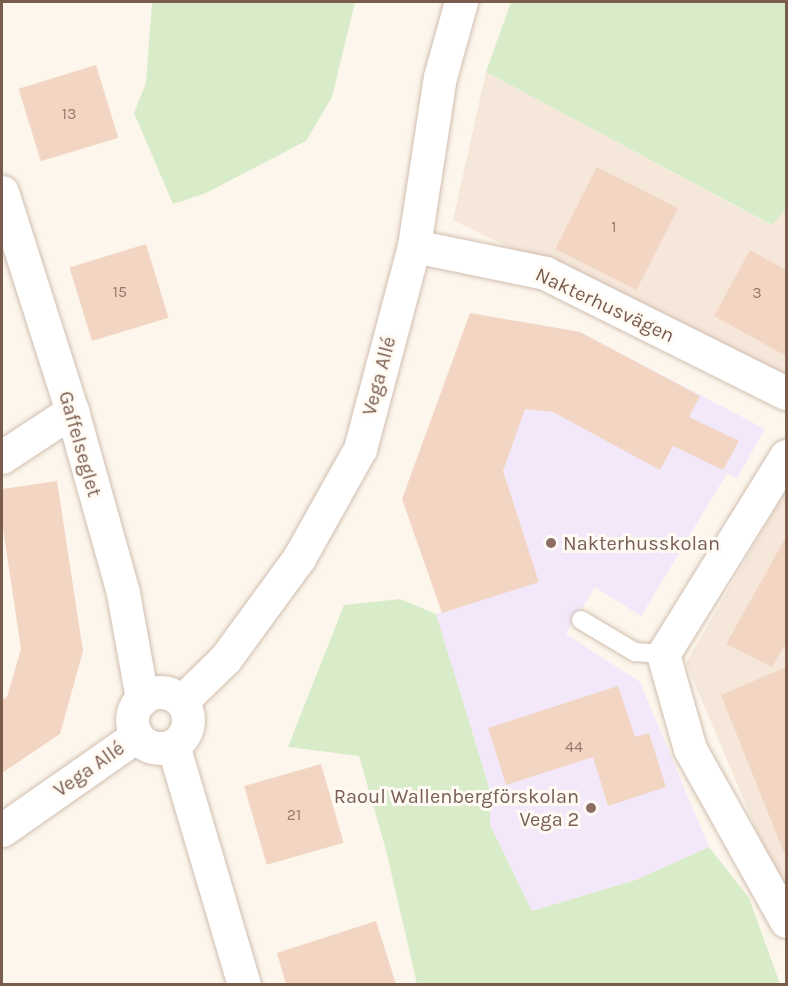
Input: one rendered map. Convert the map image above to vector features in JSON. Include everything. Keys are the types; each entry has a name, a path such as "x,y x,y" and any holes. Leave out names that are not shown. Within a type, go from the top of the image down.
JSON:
{"street":[{"name":"Vega Allé","path":"183,700 226,658 299,558 332,505 360,449 414,246 440,77 461,2"},
{"name":"Gaffelseglet","path":"2,192 72,411 123,593 142,699"},
{"name":"Nakterhusvägen","path":"414,246 545,273 786,393"},
{"path":"2,457 72,411"},
{"path":"786,456 663,654 690,749 786,921"},
{"path":"142,699 166,692 183,700 188,717 173,745 244,984"},
{"name":"Vega Allé","path":"142,699 131,717 136,736 156,749 173,745"},
{"name":"Vega Allé","path":"2,830 136,736"}],"lane":[{"path":"581,620 635,652 663,654"}],"shaded area":[{"path":"486,72 771,225 786,208 786,383 453,220"},
{"name":"Nakterhusskolan","path":"470,313 580,332 765,429 737,478 727,473 641,616 595,587 566,634 640,682 709,847 636,880 532,911 490,825 490,790 436,614 442,612 429,429"},
{"path":"786,490 786,899 686,663"}],"green space":[{"path":"152,2 355,2 332,97 306,141 206,193 173,204 134,113 146,83"},
{"path":"511,2 786,2 786,208 772,225 486,72"},
{"path":"400,599 436,614 490,790 490,825 532,911 636,880 709,847 749,898 780,984 417,984 386,850 359,756 288,747 344,605"}],"building":[{"path":"96,65 118,138 41,161 19,89"},
{"path":"597,167 678,208 636,290 555,249"},
{"path":"146,244 169,318 92,341 69,267"},
{"path":"750,250 786,270 786,356 714,316"},
{"path":"470,313 580,332 700,396 689,417 739,441 723,470 673,446 660,470 553,412 525,409 503,471 539,582 442,613 402,499"},
{"path":"57,481 83,651 60,734 2,773 2,700 7,697 21,649 2,522 2,489"},
{"path":"786,537 786,643 772,667 726,644"},
{"path":"786,667 786,853 784,853 721,695"},
{"path":"618,686 635,737 649,733 666,787 608,806 593,757 506,785 488,728"},
{"path":"321,764 344,843 267,865 244,786"},
{"path":"376,921 396,984 286,984 277,953"}],"place":[{"name":"Nakterhusskolan","path":"551,543"},
{"name":"Raoul Wallenbergförskolan Vega 2","path":"591,808"}]}
